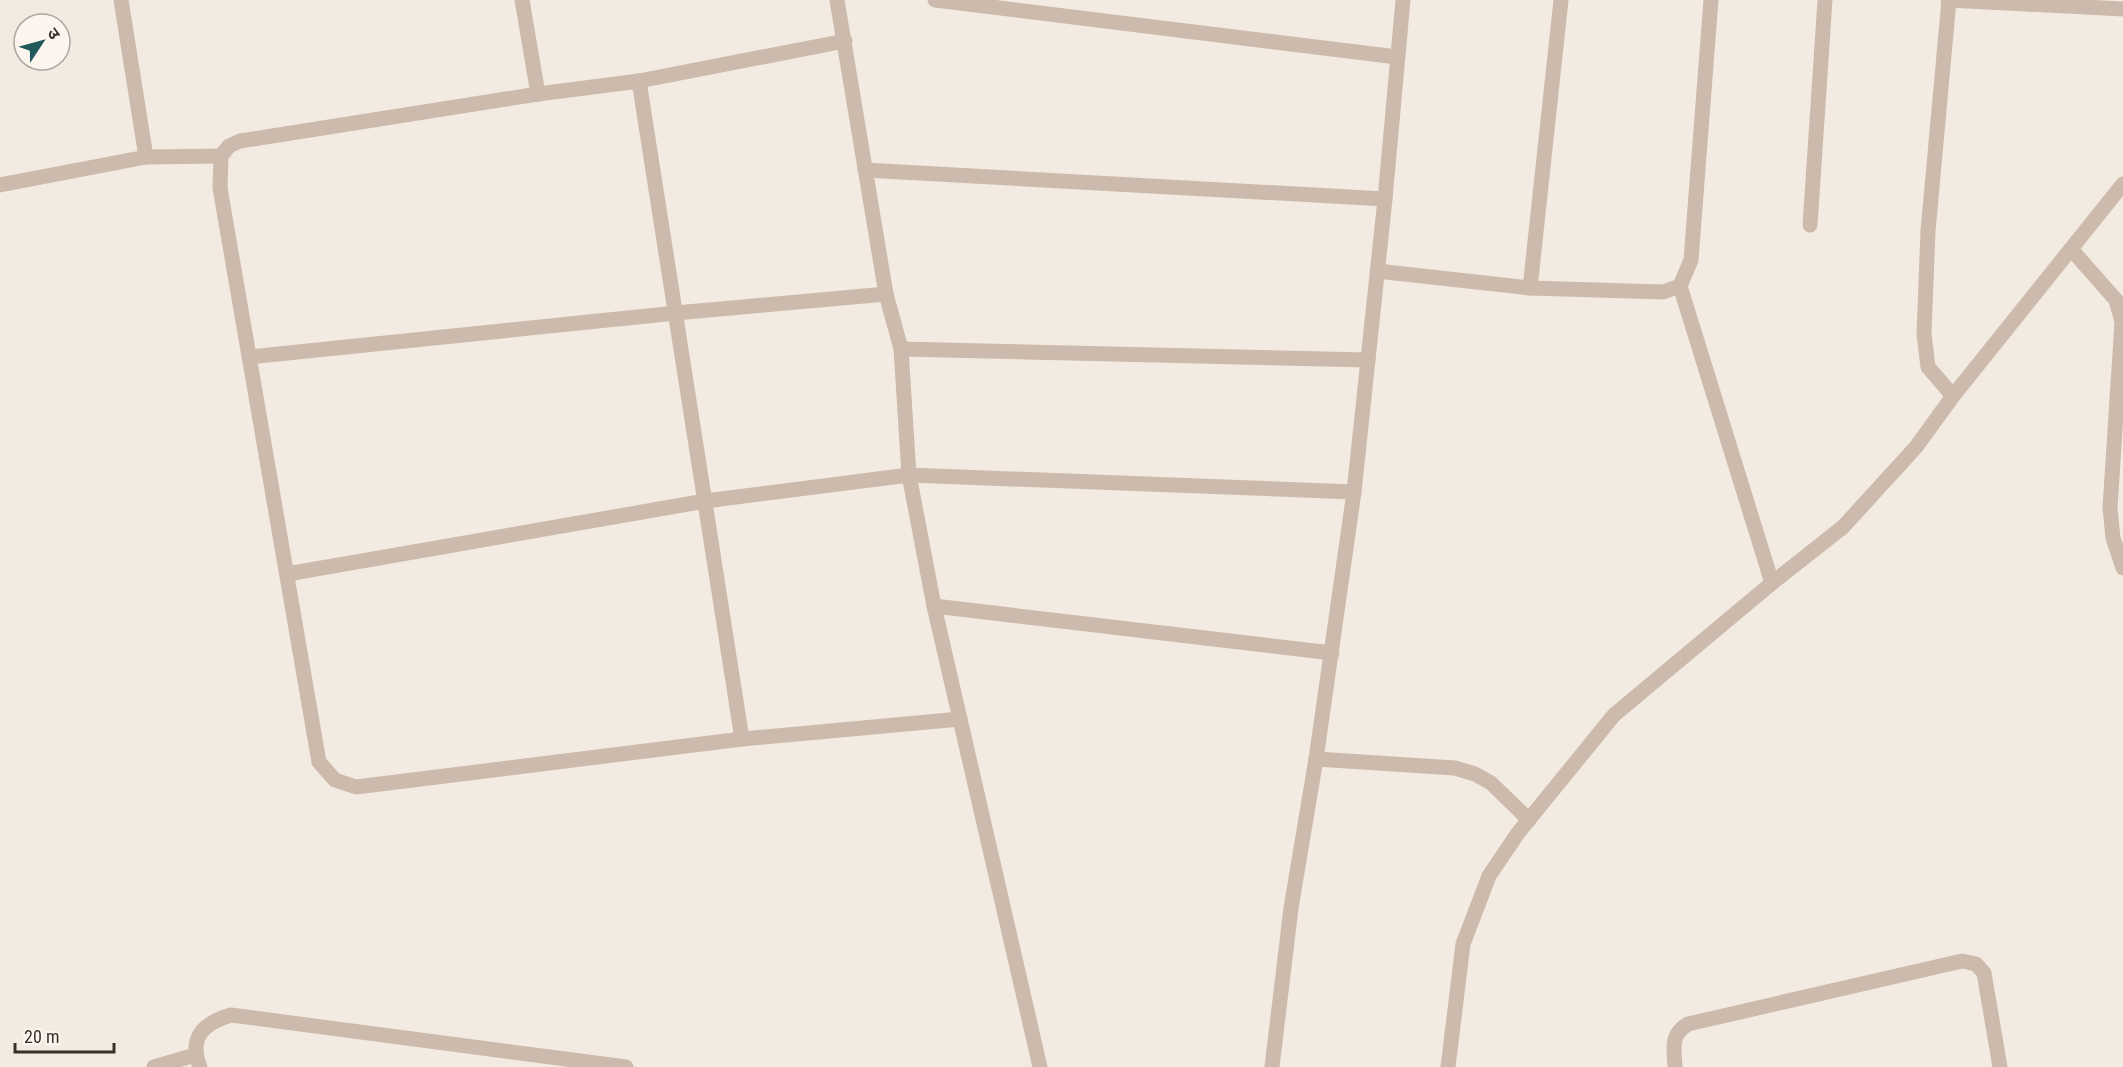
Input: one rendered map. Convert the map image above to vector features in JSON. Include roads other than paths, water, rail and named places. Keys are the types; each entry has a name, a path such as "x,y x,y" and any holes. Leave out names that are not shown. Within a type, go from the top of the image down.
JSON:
{"street":[{"path":"121,0 146,157"},
{"path":"522,0 537,94"},
{"path":"837,0 886,294 901,350 909,475 934,606 1040,1067"},
{"path":"935,0 1397,57"},
{"path":"1272,1067 1291,908 1316,759 1354,492 1385,199 1402,0"},
{"path":"1530,288 1561,0"},
{"path":"1711,0 1691,260 1680,286 1772,583"},
{"path":"1810,225 1825,0"},
{"path":"1953,396 1928,367 1924,334 1928,231 1948,0 2123,9"},
{"path":"845,41 639,81 537,94 240,141 228,147 221,156 220,188 319,762 335,780 356,787 742,740 960,719"},
{"path":"639,81 742,740"},
{"path":"0,185 146,157 221,156"},
{"path":"865,170 1385,199"},
{"path":"1448,1067 1463,944 1489,876 1529,820 1614,715 1843,526 1916,447 1953,396 2123,184"},
{"path":"2071,249 2116,300 2122,322 2110,508 2113,538 2123,568"},
{"path":"1377,271 1530,288 1663,292 1680,286"},
{"path":"249,357 886,294"},
{"path":"901,350 1368,360"},
{"path":"287,574 705,501 909,475 1354,492"},
{"path":"934,606 1332,653"},
{"path":"1316,759 1455,768 1475,774 1491,783 1529,820"},
{"path":"1675,1067 1673,1040 1680,1028 1688,1024 1962,961 1976,964 1984,973 2000,1067"},
{"path":"154,1067 197,1061 198,1036 205,1026 216,1019 231,1015 626,1067"}]}
